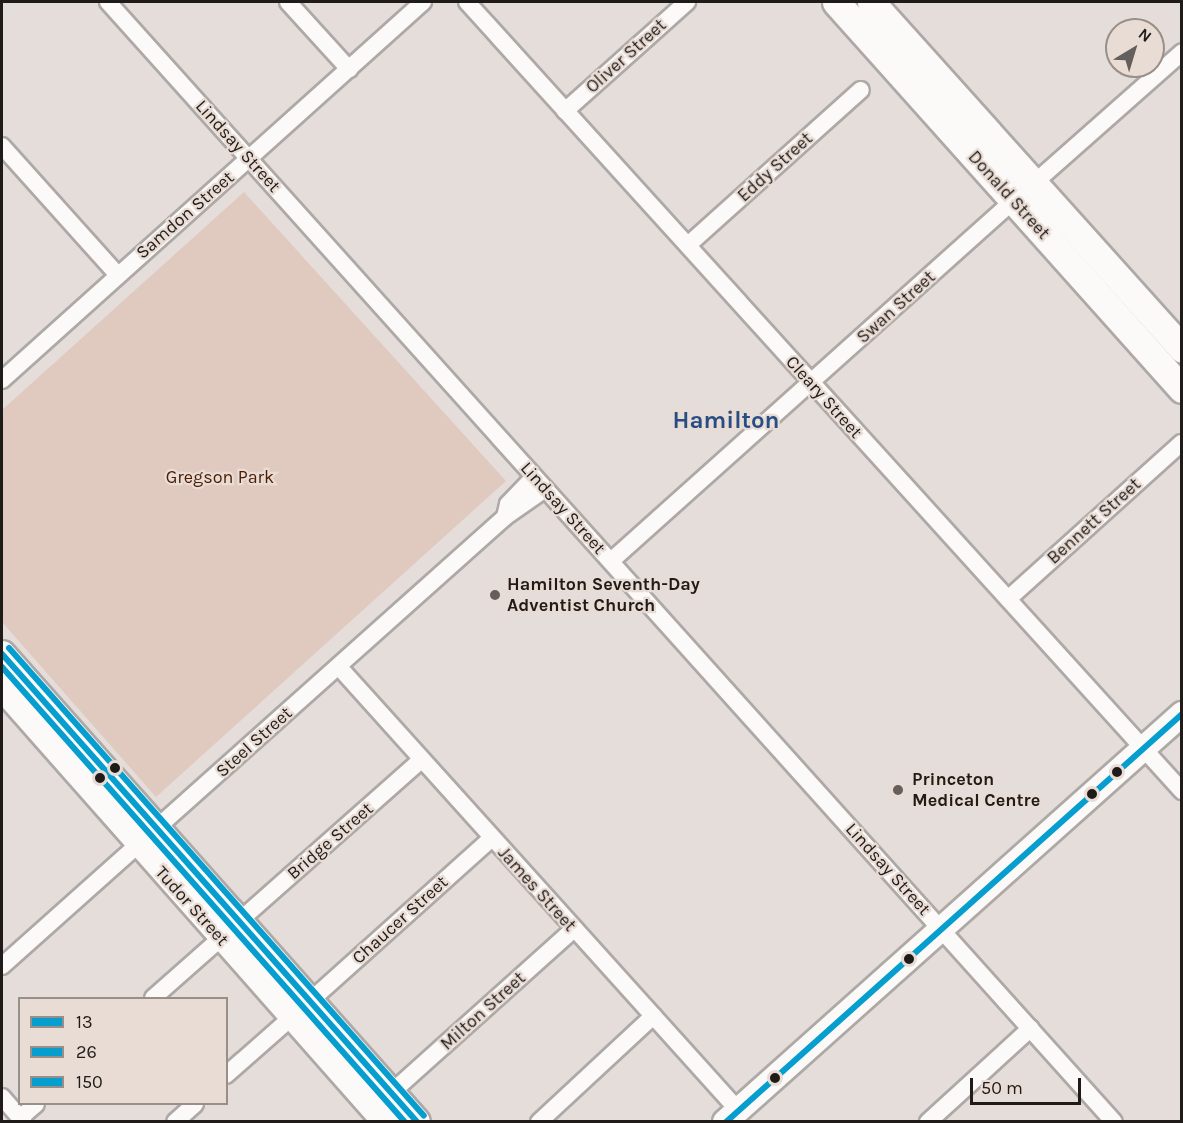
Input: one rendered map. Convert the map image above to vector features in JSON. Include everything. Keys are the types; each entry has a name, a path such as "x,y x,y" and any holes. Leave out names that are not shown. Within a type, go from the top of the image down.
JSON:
{"highway":[{"name":"Donald Street","path":"836,2 1182,349"},
{"name":"Donald Street","path":"871,2 1182,389"}],"main road":[{"name":"Tudor Street","path":"2,654 146,836"},
{"name":"Tudor Street","path":"2,687 146,836 301,1009 379,1111 417,1122"},
{"path":"731,1116 1182,714"}],"street":[{"name":"Lindsay Street","path":"108,2 1114,1122"},
{"path":"288,2 349,69"},
{"name":"Samdon Street","path":"2,380 117,274 423,2"},
{"name":"Cleary Street","path":"467,2 1182,791"},
{"name":"Oliver Street","path":"565,111 687,2"},
{"name":"Swan Street","path":"611,561 1182,52"},
{"name":"Eddy Street","path":"688,245 861,90"},
{"path":"2,146 117,274"},
{"name":"Bennett Street","path":"1008,599 1181,443"},
{"name":"Steel Street","path":"2,966 339,667 540,483"},
{"name":"James Street","path":"339,667 653,1016 731,1116"},
{"name":"Bridge Street","path":"155,997 421,759"},
{"name":"Chaucer Street","path":"228,1073 492,838"},
{"name":"Milton Street","path":"379,1111 573,929"},
{"path":"538,1122 653,1016"},
{"path":"928,1122 1031,1028"},
{"path":"2,1096 22,1120 35,1105"},
{"path":"175,1122 194,1105"}],"green space":[{"name":"Gregson Park","path":"244,192 506,481 156,797 2,622 2,410"}],"transit line":[{"name":"150","path":"9,648 424,1116"},
{"name":"13","path":"2,654 417,1122"},
{"name":"26","path":"2,667 405,1122"},
{"name":"13","path":"726,1122 1182,714"}],"place":[{"name":"Hamilton Seventh-Day Adventist Church","path":"495,595"},
{"name":"Princeton Medical Centre","path":"898,790"}],"district":[{"name":"Hamilton","path":"726,421"}]}
